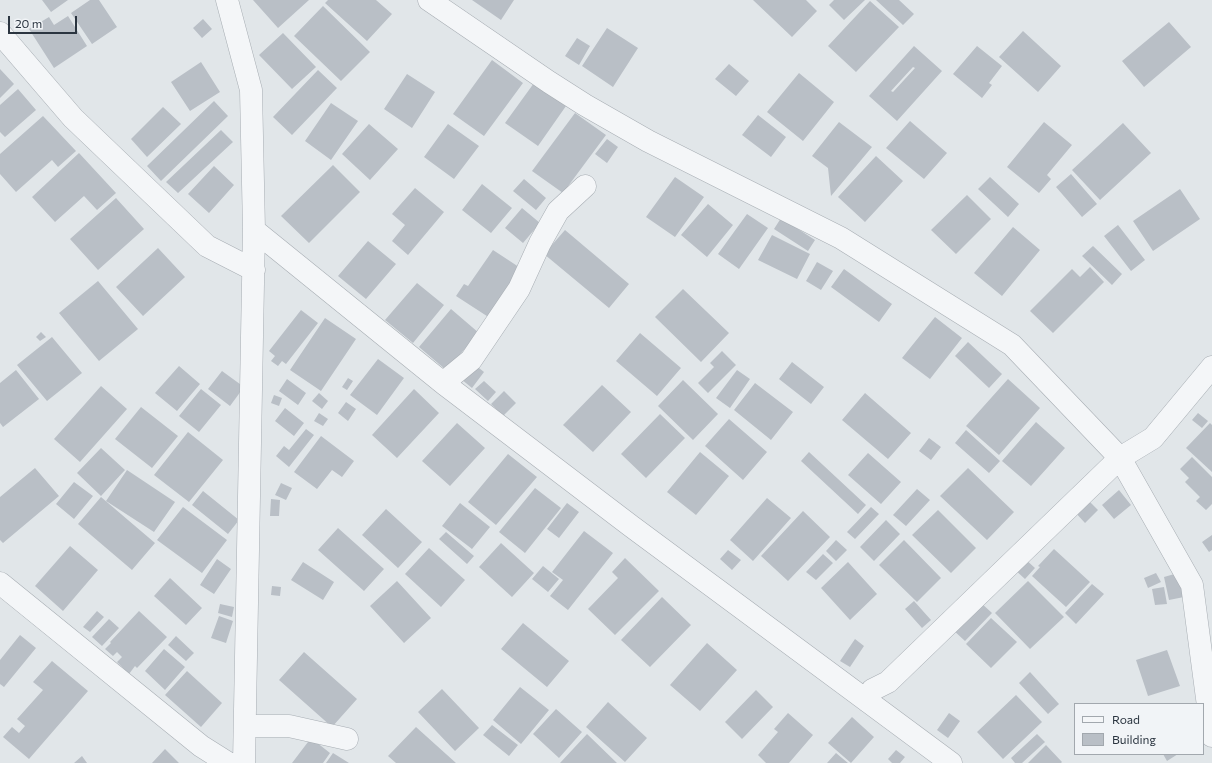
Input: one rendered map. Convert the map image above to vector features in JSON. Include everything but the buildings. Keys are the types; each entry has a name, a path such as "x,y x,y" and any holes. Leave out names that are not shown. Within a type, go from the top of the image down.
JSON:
{"street":[{"path":"227,0 251,90 254,270 244,763"},
{"path":"429,0 585,105 648,141 841,238 1012,344 1120,458 1192,584 1212,736"},
{"path":"0,33 73,118 207,246 254,270"},
{"path":"443,383 471,360 519,289 540,243 558,211 585,186"},
{"path":"254,230 443,383 631,526 951,763"},
{"path":"867,700 872,690 888,682 1120,458 1153,438 1212,367"},
{"path":"0,583 201,746 228,763"},
{"path":"245,726 289,726 347,739"}]}
